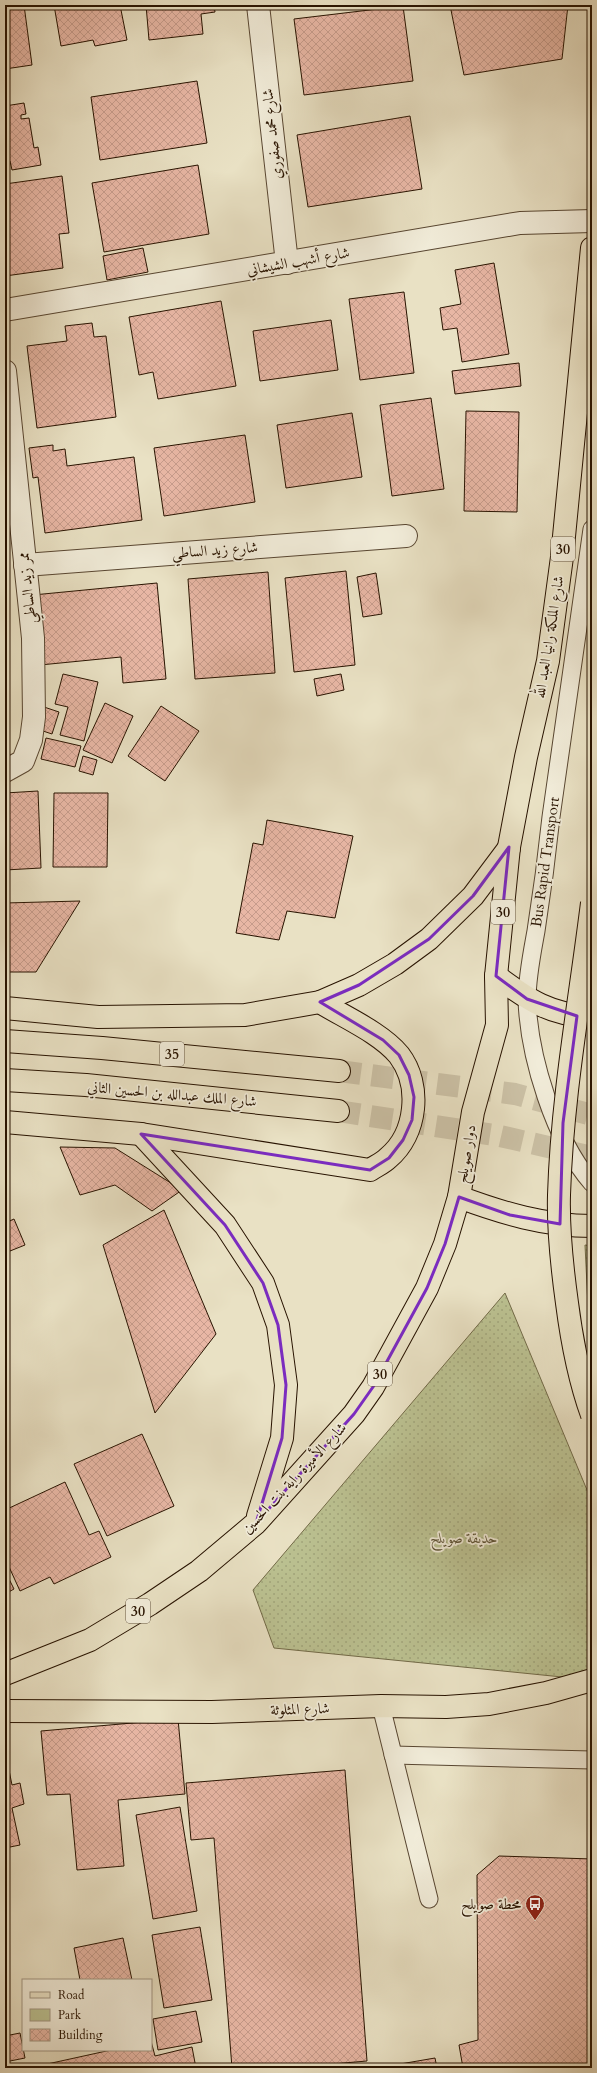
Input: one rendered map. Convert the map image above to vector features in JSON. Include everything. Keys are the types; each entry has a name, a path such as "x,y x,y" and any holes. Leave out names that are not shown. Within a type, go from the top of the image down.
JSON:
{"main road":[{"name":"شارع الملكة رانيا العبد الله","path":"497,1025 496,976 509,847 526,757 548,661 561,565 592,248"},
{"path":"5,1008 98,1017 246,1015 320,1002 359,985 395,964 429,939 473,896 509,847"},
{"path":"592,903 563,1123 559,1196 561,1260 571,1339 584,1392 592,1415"},
{"path":"496,976 527,999 549,1009 592,1018"},
{"path":"5,1122 141,1134 370,1170 389,1158 403,1140 412,1120 414,1097 409,1075 399,1055 383,1040 320,1002"},
{"name":"دوار صويلح","path":"497,1025 473,1112 459,1197 510,1215 573,1226 592,1226"},
{"name":"35","path":"5,1041 102,1048 339,1071"},
{"name":"شارع الملك عبدالله بن الحسين الثاني","path":"5,1080 102,1087 338,1111"},
{"path":"141,1134 225,1225 263,1283 278,1324 286,1385 282,1438 256,1523"},
{"name":"شارع الأميرة راية بنت الحسين","path":"5,1674 90,1640 150,1604 199,1571 256,1523 354,1414 373,1387 427,1288 445,1244 459,1197"},
{"name":"شارع المثلوثة","path":"5,1711 212,1712 381,1706 446,1707 489,1704 546,1693 592,1680"}],"street":[{"name":"شارع محمد صفوري","path":"258,5 287,263"},
{"name":"شارع أشهب الشيشاني","path":"5,310 287,263 395,242 520,223 592,221"},
{"name":"ممر زيد الساطي","path":"5,371 33,638 34,717 30,740 23,761 5,771"},
{"name":"شارع زيد الساطي","path":"25,564 406,536"}],"lane":[{"name":"Bus Rapid Transport","path":"592,529 527,999 535,1054 549,1106 560,1132 585,1175 592,1182"},
{"path":"381,1706 429,1899"},
{"path":"393,1755 592,1760"}],"highlighted area":[{"path":"509,847 496,976 527,999 577,1016 563,1123 560,1224 510,1215 459,1197 445,1244 427,1288 373,1387 354,1414 256,1523 282,1438 286,1385 278,1325 263,1283 225,1225 141,1134 370,1170 389,1158 403,1140 412,1120 414,1097 409,1075 399,1055 383,1040 320,1002 359,985 429,939 473,896"}],"green space":[{"path":"585,1245 592,1246 592,1338 589,1326"},
{"name":"حديقة صويلح","path":"505,1293 592,1502 592,1680 274,1648 253,1590"}],"building":[{"path":"5,5 24,5 32,65 5,69 5,47 7,47"},
{"path":"54,5 120,5 127,40 95,46 93,40 61,46"},
{"path":"146,5 214,5 215,12 201,14 203,34 149,40"},
{"path":"450,5 568,5 562,59 464,75"},
{"path":"403,6 413,81 304,95 294,19"},
{"path":"197,81 207,143 100,160 91,97"},
{"path":"24,103 26,114 21,115 21,119 29,118 34,148 38,147 41,165 12,170 10,161 5,162 5,106"},
{"path":"410,116 422,189 308,207 297,135"},
{"path":"198,165 209,234 104,252 92,183"},
{"path":"62,176 69,233 59,234 63,268 5,276 5,184"},
{"path":"143,248 148,272 107,280 103,256"},
{"path":"494,263 509,354 462,362 457,328 443,330 440,308 461,304 455,270"},
{"path":"404,292 414,373 360,380 349,299"},
{"path":"221,301 236,386 158,399 153,372 139,375 129,317"},
{"path":"331,320 338,370 260,381 253,331"},
{"path":"92,323 94,337 106,336 116,417 37,428 27,346 67,341 65,326"},
{"path":"519,363 521,386 455,394 452,371"},
{"path":"431,398 444,489 392,496 380,405"},
{"path":"466,411 519,412 517,512 464,511"},
{"path":"352,413 362,477 286,488 277,425"},
{"path":"245,435 255,502 164,516 154,448"},
{"path":"53,445 53,451 65,449 67,466 134,457 142,520 45,533 38,477 33,478 29,448"},
{"path":"346,571 355,665 294,672 285,578"},
{"path":"268,572 275,673 195,679 188,579"},
{"path":"376,573 382,614 363,617 357,577"},
{"path":"157,583 166,679 123,683 121,657 40,665 33,595"},
{"path":"63,674 98,682 84,741 60,735 68,707 55,704"},
{"path":"341,674 344,690 317,696 314,679"},
{"path":"105,703 133,716 112,763 83,750"},
{"path":"161,706 199,731 165,781 128,756"},
{"path":"44,707 59,712 52,734 37,729"},
{"path":"46,738 81,746 75,767 41,759"},
{"path":"83,756 97,760 93,775 79,771"},
{"path":"38,791 41,868 5,870 5,793"},
{"path":"54,793 108,793 107,867 53,867"},
{"path":"267,820 353,836 335,918 287,911 279,940 236,933 253,843 263,845"},
{"path":"80,901 36,972 5,972 5,903"},
{"path":"60,1147 115,1148 182,1190 152,1211 115,1185 80,1195"},
{"path":"164,1210 216,1334 155,1413 103,1245"},
{"path":"14,1219 25,1245 5,1253 5,1223"},
{"path":"142,1434 174,1506 107,1536 74,1464"},
{"path":"65,1482 89,1535 99,1531 111,1557 54,1584 50,1577 20,1591 5,1558 5,1510"},
{"path":"5,1571 14,1589 5,1594"},
{"path":"178,1719 185,1794 118,1800 124,1866 77,1870 70,1794 47,1795 41,1731"},
{"path":"5,1750 12,1785 20,1783 24,1804 12,1808 20,1845 5,1848"},
{"path":"345,1770 367,2061 286,2068 232,2068 214,1838 191,1840 186,1783"},
{"path":"180,1807 197,1911 153,1919 136,1815"},
{"name":"محطة صويلح","path":"499,1856 592,1859 592,2068 463,2068 459,2045 478,2040 477,1875"},
{"path":"200,1927 212,2000 164,2008 152,1935"},
{"path":"123,1938 132,1979 80,1979 74,1948"},
{"path":"196,2011 202,2042 158,2050 153,2019"},
{"path":"20,2033 22,2051 24,2051 25,2058 5,2062 5,2036"},
{"path":"152,2045 155,2056 192,2047 196,2068 29,2068 106,2051 152,2051"},
{"path":"435,2058 437,2068 377,2068"}],"tunnel":[{"path":"339,1071 515,1094 592,1115"},
{"path":"338,1111 500,1136 592,1157"}],"place":[{"name":"محطة صويلح","path":"535,1921"}]}
